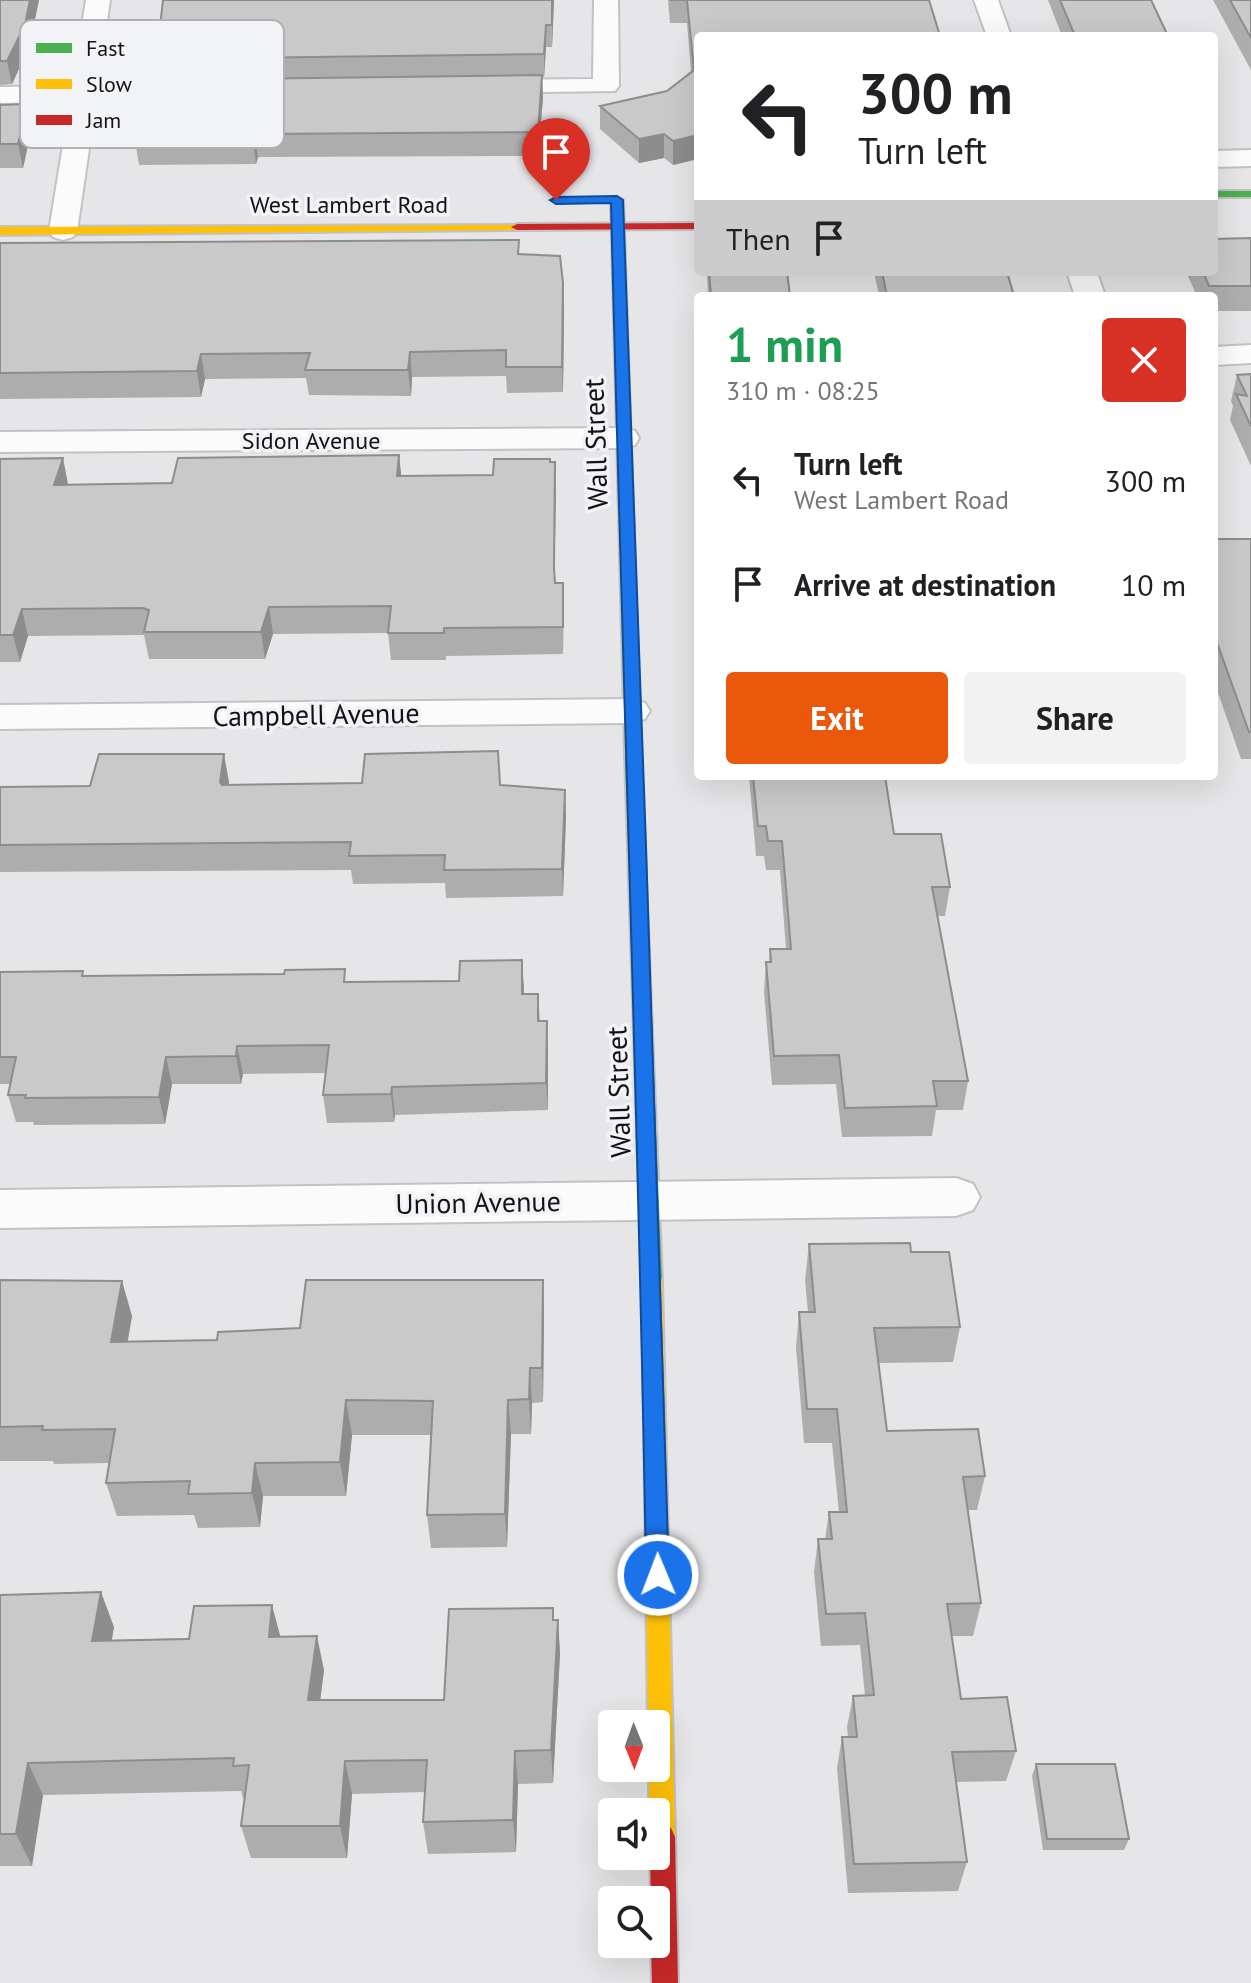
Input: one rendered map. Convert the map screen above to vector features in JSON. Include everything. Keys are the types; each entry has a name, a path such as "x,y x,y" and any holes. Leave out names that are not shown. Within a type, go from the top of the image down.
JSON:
{"street":[{"path":"95,20 98,0"},
{"path":"463,88 606,86 606,0"},
{"path":"986,0 998,32"},
{"path":"0,95 20,95"},
{"path":"65,210 75,148"},
{"path":"1218,159 1251,158"},
{"path":"1218,194 1251,194"},
{"name":"Wall Street","path":"616,200 650,1199 665,1983"},
{"name":"West Lambert Road","path":"0,231 65,210 694,226"},
{"path":"1218,356 1251,354"},
{"name":"Sidon Avenue","path":"0,442 623,438"},
{"name":"Campbell Avenue","path":"0,717 631,711"},
{"name":"Union Avenue","path":"0,1209 956,1197"}],"building":[{"path":"0,0 30,0 26,20 20,20 20,35 7,61 0,61"},
{"path":"163,0 552,0 552,25 546,25 544,54 284,57 284,20 161,20"},
{"path":"687,0 929,0 939,32 694,32 694,70"},
{"path":"1060,0 1151,0 1166,32 1073,32"},
{"path":"1230,0 1251,0 1251,38"},
{"path":"694,70 694,136 673,141 664,134 639,139 600,106 667,91"},
{"path":"542,75 538,132 284,134 284,78"},
{"path":"20,104 18,144 0,144 0,105"},
{"path":"1251,238 1251,286 1209,286 1205,276 1218,276 1218,239"},
{"path":"519,240 518,254 560,256 563,283 562,367 506,367 506,350 410,352 408,370 305,370 310,353 201,354 197,371 0,373 0,243"},
{"path":"709,276 788,276 790,292 711,292"},
{"path":"883,276 1008,276 1013,292 886,292"},
{"path":"1251,374 1251,426 1236,394 1247,396 1237,375"},
{"path":"399,455 397,476 493,475 494,459 550,459 550,462 555,462 554,568 555,583 563,583 563,627 444,628 444,633 388,633 391,606 269,607 261,632 144,632 149,610 143,608 22,609 13,635 0,635 0,459 63,458 54,485 172,483 178,458"},
{"path":"1218,539 1251,539 1249,732 1218,645"},
{"path":"498,751 500,785 565,790 562,869 444,870 445,855 349,856 351,842 0,845 0,787 90,786 99,754 224,754 222,785 362,783 365,754"},
{"path":"753,780 886,780 894,834 941,834 950,887 932,887 968,1081 933,1081 937,1106 845,1108 839,1055 774,1056 766,962 771,962 770,949 791,949 782,841 768,841 766,826 758,826"},
{"path":"522,960 522,994 538,994 538,1021 547,1021 546,1083 392,1087 391,1094 323,1095 329,1045 237,1046 236,1056 166,1057 159,1097 25,1098 26,1095 8,1095 16,1057 0,1057 0,972 83,971 82,976 284,974 285,970 345,969 344,982 459,981 460,961"},
{"path":"910,1243 911,1252 949,1252 960,1327 874,1328 887,1431 978,1429 985,1476 963,1477 981,1603 947,1604 961,1699 1007,1697 1016,1751 952,1752 967,1862 854,1864 842,1737 857,1737 853,1696 874,1695 865,1613 826,1614 818,1539 832,1539 829,1512 847,1512 837,1409 807,1409 799,1312 815,1312 809,1244"},
{"path":"0,1280 122,1281 111,1342 217,1340 218,1332 300,1328 306,1280 543,1280 542,1368 530,1368 529,1399 508,1400 505,1514 427,1515 433,1401 346,1400 340,1462 255,1463 252,1493 188,1494 190,1481 106,1483 115,1429 0,1427"},
{"path":"101,1592 92,1641 189,1639 194,1606 272,1605 269,1637 317,1636 308,1700 444,1700 449,1609 553,1608 553,1620 558,1620 551,1750 515,1751 513,1820 423,1822 427,1760 345,1761 340,1826 241,1826 249,1765 233,1766 234,1758 28,1763 16,1834 0,1834 0,1595"},
{"path":"1036,1764 1115,1764 1129,1839 1047,1839"}],"traffic: fast":[{"path":"1218,194 1251,194"},
{"path":"633,754 652,1280"}],"traffic: slow":[{"path":"617,200 633,754"},
{"path":"0,231 517,227"},
{"path":"652,1280 661,1798"}],"traffic: jam":[{"path":"517,227 694,226"},
{"path":"663,1870 665,1983"}],"route":[{"path":"556,200 617,200 631,711 650,1199 658,1575"}]}
